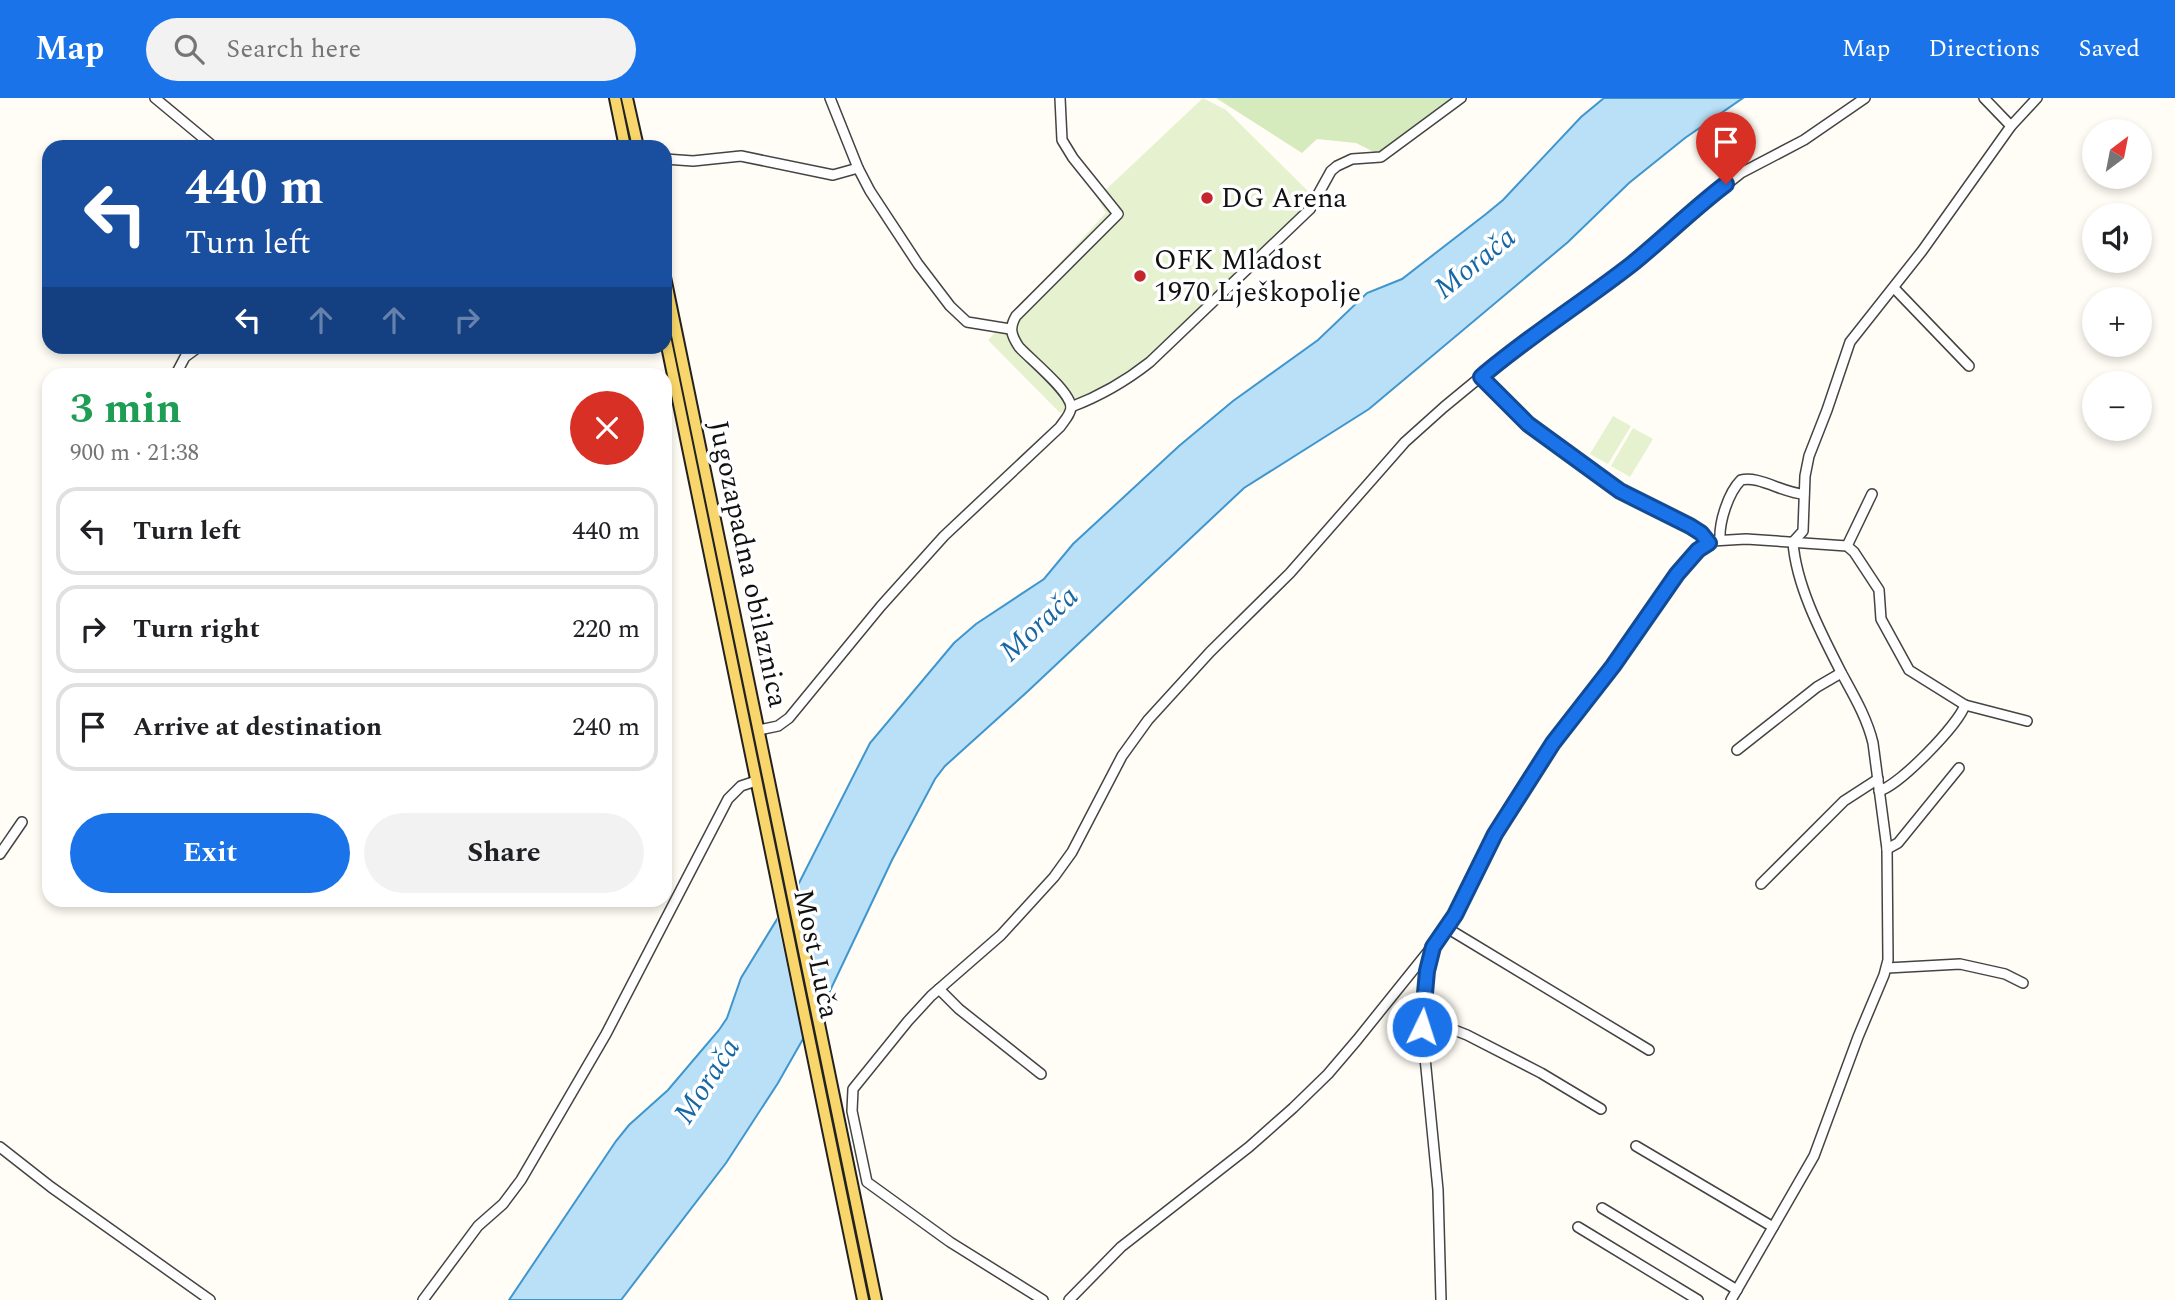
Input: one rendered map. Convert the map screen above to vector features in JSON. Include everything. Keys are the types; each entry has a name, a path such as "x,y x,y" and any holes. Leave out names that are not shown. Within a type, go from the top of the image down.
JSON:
{"main road":[{"path":"615,98 624,140"},
{"path":"628,98 637,140"},
{"name":"Jugozapadna obilaznica","path":"672,311 786,860"},
{"name":"Jugozapadna obilaznica","path":"672,370 773,862"},
{"name":"Most Luča","path":"786,860 876,1300"},
{"name":"Most Luča","path":"773,862 863,1300"}],"street":[{"path":"155,98 206,140"},
{"path":"830,98 870,191 950,306 974,325 1010,328"},
{"path":"759,730 778,726 789,718 881,606 944,536 1060,427 1070,414 1071,407 1065,393 1019,347 1010,328 1016,316 1118,214 1062,140 1060,98"},
{"path":"1071,407 1091,400 1121,383 1150,362 1310,209 1331,171 1337,166 1352,159 1381,157 1461,98"},
{"path":"1043,1300 950,1242 870,1186 865,1178 852,1111 853,1089 908,1021 939,989 1000,935 1054,877 1072,852 1122,756 1157,710 1210,652 1290,573 1405,442 1522,344 1633,263 1672,227 1741,173 1804,140 1865,98"},
{"path":"1984,98 2011,126"},
{"path":"1793,542 1802,534 1809,457 1845,353 1856,333 1894,288 2011,126 2037,98"},
{"path":"672,160 693,161 741,156 833,175 858,168"},
{"path":"1894,288 1969,366"},
{"path":"179,368 189,354"},
{"path":"1481,377 1517,415 1540,433 1620,491 1690,526 1701,533 1709,543"},
{"path":"1720,540 1723,519 1741,480 1751,478 1790,492 1804,494"},
{"path":"1847,546 1872,494"},
{"path":"1069,1300 1121,1247 1249,1147 1307,1095 1350,1049 1447,928 1495,834 1539,764 1613,666 1677,574 1698,550 1709,543 1720,540 1837,543 1847,546 1880,590 1881,619 1905,665 1920,679 1965,705 2026,721"},
{"path":"1731,1300 1814,1156 1887,968 1886,849 1875,752 1869,726 1841,673 1796,569 1793,542"},
{"path":"1737,750 1817,687 1841,673"},
{"path":"1879,791 1888,788 1902,777 1948,731 1965,705"},
{"path":"1886,849 1898,843 1959,768"},
{"path":"1761,884 1844,802 1878,779"},
{"path":"672,907 728,799 741,786 756,780"},
{"path":"0,854 22,822"},
{"path":"423,1300 478,1226 503,1204 521,1180 606,1034 672,907"},
{"path":"1447,928 1649,1050"},
{"path":"1433,947 1421,1017 1438,1190 1441,1300"},
{"path":"1887,968 1960,964 2005,974 2023,983"},
{"path":"939,989 959,1009 1041,1074"},
{"path":"1421,1017 1467,1035 1541,1073 1601,1109"},
{"path":"1636,1146 1773,1227"},
{"path":"0,1147 51,1187 210,1300"},
{"path":"1602,1208 1737,1290"},
{"path":"1578,1227 1698,1300"}],"green space":[{"name":"OFK Mladost 1970 Lješkopolje","path":"1203,98 1226,110 1315,198 1150,357 1060,413 988,340 1106,213 1097,198"},
{"path":"1216,98 1460,98 1382,156 1356,143 1317,139 1302,153"},
{"path":"1613,416 1631,426 1608,464 1590,454"},
{"path":"1633,428 1653,439 1630,477 1611,466"}],"water":[{"name":"Morača","path":"1604,98 1743,98 1685,138 1629,183 1568,242 1369,409 1244,488 945,766 935,779 892,860 828,995 778,1083 726,1163 621,1300 509,1300 616,1141 629,1125 668,1090 719,1030 727,1018 741,978 798,885 870,743 954,643 976,624 1044,579 1073,544 1179,446 1233,401 1318,340 1367,293 1402,279 1503,200 1581,117"}],"pier":[{"path":"798,878 825,1007 804,1045 776,914"}],"place":[{"name":"DG Arena","path":"1207,198"},
{"name":"OFK Mladost 1970 Lješkopolje","path":"1140,276"}],"route":[{"path":"1422,1027 1427,971 1433,947 1455,915 1495,834 1553,743 1613,666 1677,574 1698,550 1709,543 1701,533 1690,526 1620,491 1540,433 1517,415 1481,377 1512,351 1633,263 1672,227 1726,184"}]}
